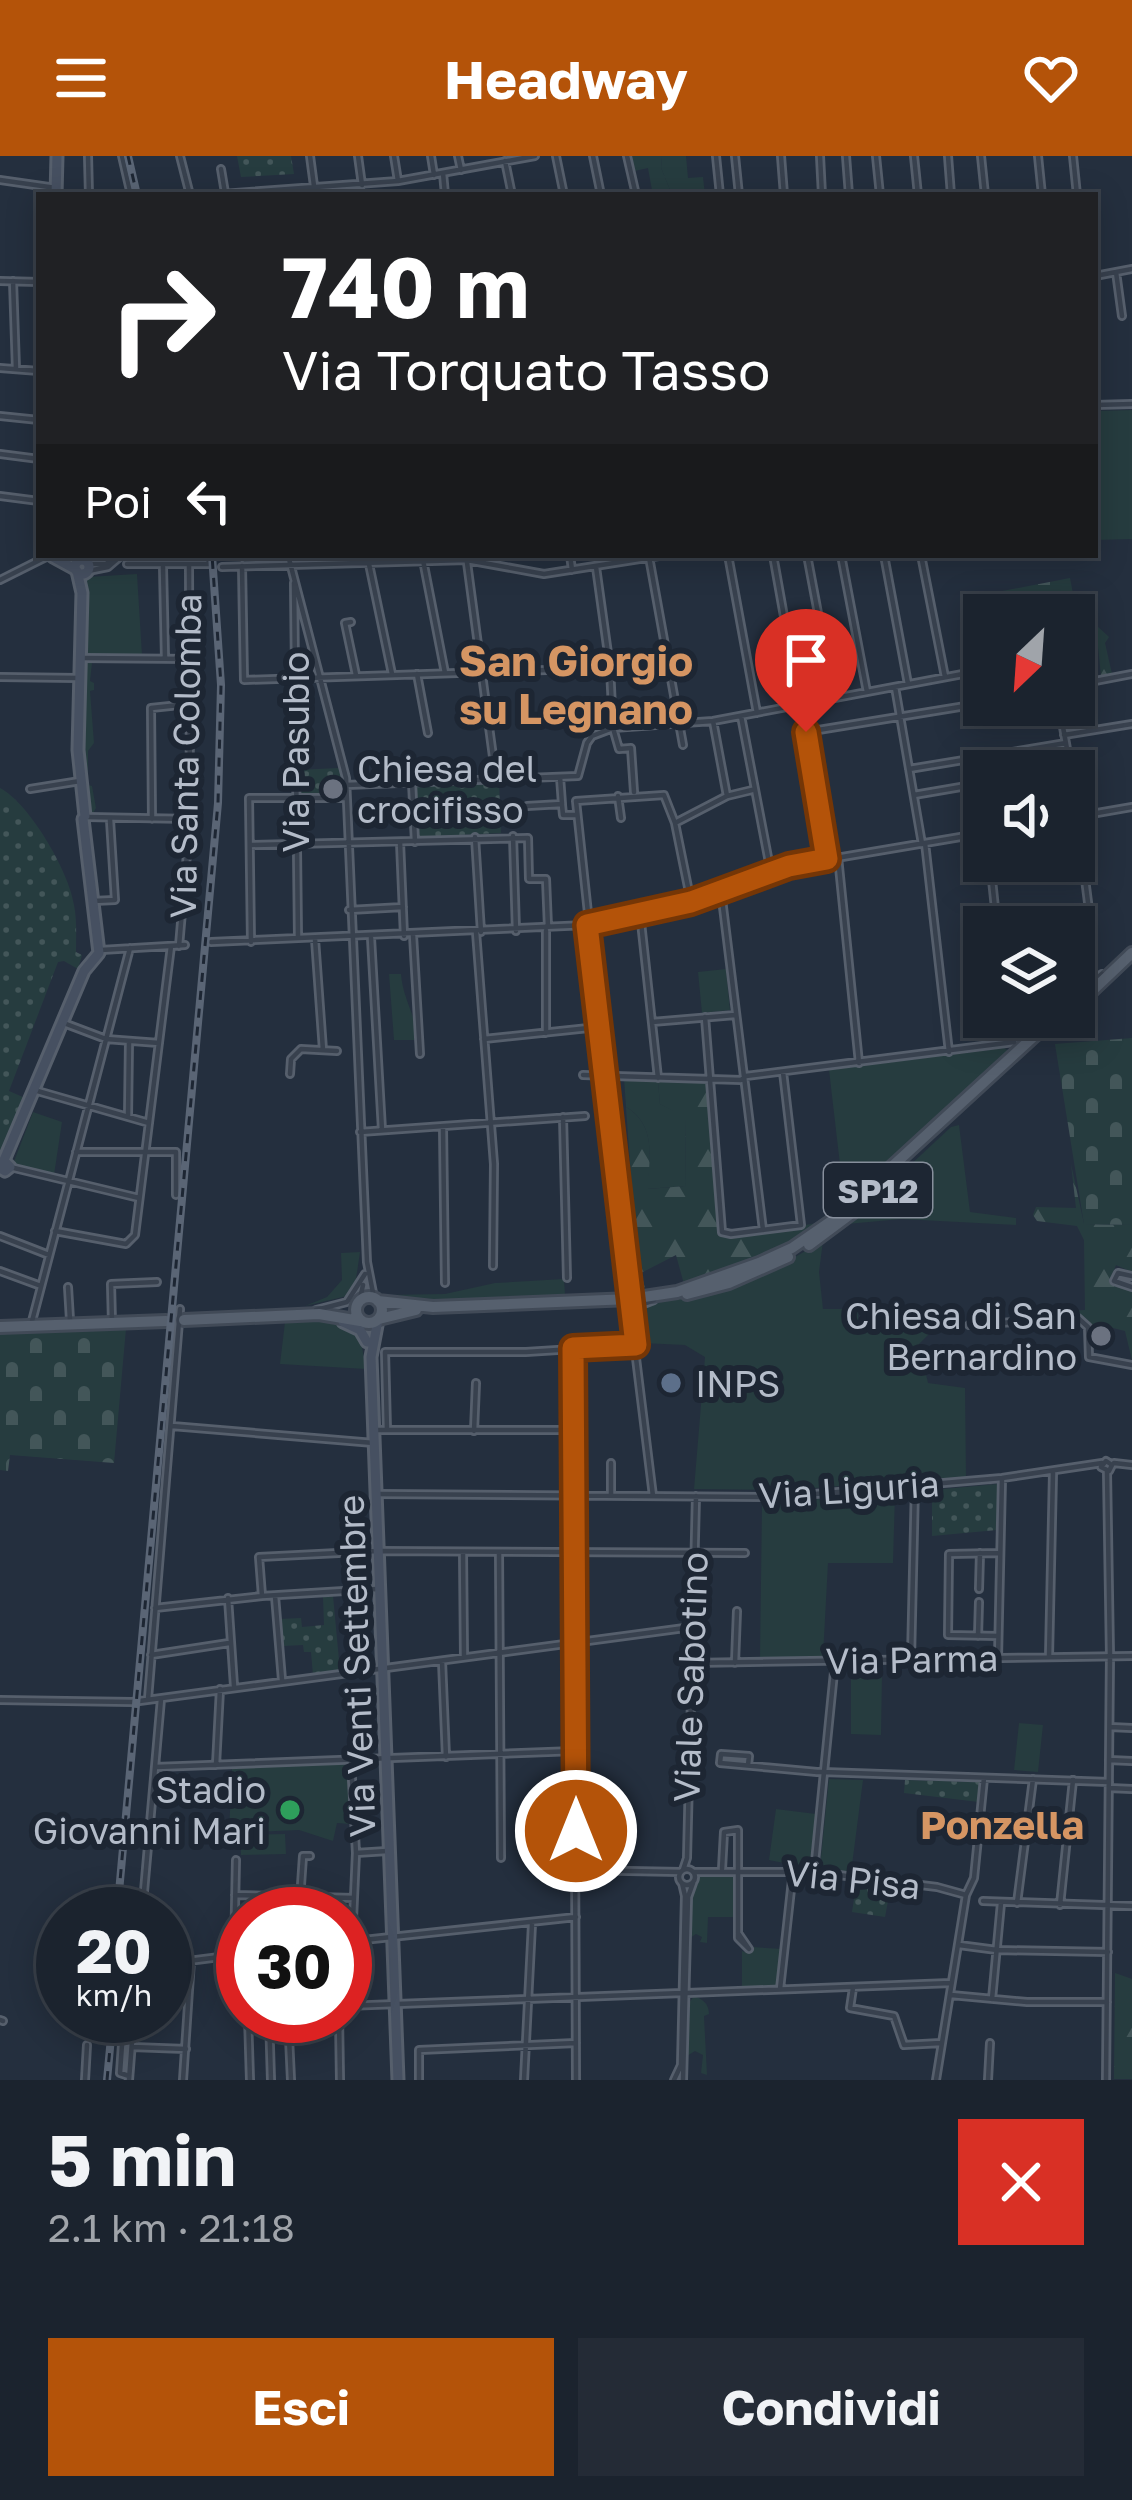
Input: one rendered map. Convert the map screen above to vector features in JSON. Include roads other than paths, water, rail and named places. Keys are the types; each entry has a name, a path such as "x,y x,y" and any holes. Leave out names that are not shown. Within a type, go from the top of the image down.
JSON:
{"main road":[{"path":"1095,981 1132,949"},
{"path":"1095,982 1132,949"},
{"name":"SP12","path":"638,1299 682,1290 792,1248 837,1217 1027,1038"},
{"name":"SP12","path":"378,1319 433,1307 638,1299 729,1283 772,1265 818,1239 863,1204 1041,1038"},
{"path":"182,1314 378,1319 376,1299 319,1314"},
{"name":"SP12","path":"376,1299 433,1307"},
{"path":"359,1300 361,1322"},
{"path":"0,1327 166,1321"}],"street":[{"path":"0,180 56,192 57,156"},
{"path":"88,156 89,192"},
{"path":"122,156 130,192"},
{"path":"180,156 189,192"},
{"path":"310,156 311,191 345,191 535,156"},
{"path":"358,156 362,185"},
{"path":"394,156 398,181"},
{"path":"430,156 444,192"},
{"path":"458,156 461,170"},
{"path":"556,156 563,192"},
{"path":"593,156 601,192"},
{"path":"628,156 635,192"},
{"path":"716,156 720,192"},
{"path":"736,156 739,192"},
{"path":"781,156 784,192"},
{"path":"820,156 822,192"},
{"path":"846,156 848,192"},
{"path":"876,156 880,192"},
{"path":"914,156 918,192"},
{"path":"948,156 951,192"},
{"path":"981,156 985,192"},
{"path":"1038,156 1042,192"},
{"path":"1073,156 1077,192"},
{"path":"505,161 511,192"},
{"path":"221,169 229,192"},
{"path":"1098,275 1132,269"},
{"path":"1116,272 1122,316"},
{"path":"0,281 36,282"},
{"path":"13,281 16,369"},
{"path":"0,379 1,368 36,371"},
{"path":"1098,405 1132,404"},
{"path":"0,416 36,420"},
{"path":"0,454 36,459"},
{"path":"0,496 36,501"},
{"path":"0,580 68,563 112,565 117,558"},
{"path":"161,558 165,659"},
{"path":"127,565 189,566 209,564 208,558"},
{"path":"289,558 346,785 367,1262 376,1299"},
{"path":"322,558 322,565"},
{"path":"352,558 352,564"},
{"path":"423,558 446,673"},
{"path":"467,558 496,779"},
{"path":"222,567 467,558 544,574 596,567 613,558"},
{"path":"570,558 572,570"},
{"path":"649,558 683,746"},
{"path":"729,558 757,713"},
{"path":"774,558 827,859"},
{"path":"808,558 833,698"},
{"path":"842,558 867,692"},
{"path":"885,558 908,684"},
{"path":"923,558 945,677"},
{"path":"68,563 81,586 80,781 94,954 61,1022 4,1166 140,1198"},
{"path":"369,564 392,674"},
{"name":"Via Santa Colomba","path":"56,1231 126,1244 135,1235 159,1043 178,946 190,819 189,566"},
{"path":"242,566 244,680 667,662"},
{"name":"Via Pasubio","path":"291,566 298,939"},
{"path":"596,567 613,728 619,749 631,748 634,794"},
{"path":"351,622 345,623 356,675"},
{"path":"82,658 191,659"},
{"path":"417,674 428,734"},
{"path":"346,785 578,776 586,742 613,728 713,721 963,674"},
{"path":"1095,682 1132,674"},
{"path":"0,677 82,677"},
{"path":"895,687 925,843 949,1052"},
{"path":"152,819 151,708 191,704"},
{"path":"806,732 963,706"},
{"path":"741,716 771,873"},
{"path":"713,721 728,796"},
{"path":"909,769 1132,724"},
{"path":"1063,726 1067,750"},
{"path":"560,777 563,815 576,815"},
{"path":"30,789 80,781"},
{"path":"412,782 415,842"},
{"path":"914,795 963,787"},
{"path":"675,823 728,796 755,789"},
{"path":"634,1326 641,1305 627,1271 576,801 664,795 675,823 691,902"},
{"path":"618,796 621,818"},
{"path":"251,942 249,798 347,798"},
{"path":"527,806 562,804"},
{"path":"1095,813 1132,807"},
{"path":"85,818 190,819"},
{"path":"93,901 116,900 110,818"},
{"path":"513,836 516,931"},
{"path":"212,943 587,925 691,902 827,859 963,837"},
{"path":"475,838 493,1265"},
{"path":"250,844 528,838 529,879 546,879 546,1033"},
{"path":"400,842 404,935"},
{"path":"838,857 859,1063"},
{"path":"721,891 763,1230"},
{"path":"350,910 403,907"},
{"path":"640,913 658,1078"},
{"path":"413,935 421,1054"},
{"path":"370,937 382,1130"},
{"path":"315,939 323,1050"},
{"path":"94,954 178,946"},
{"path":"30,1327 130,947"},
{"path":"652,1022 735,1015"},
{"path":"705,1017 722,1232 801,1225 783,1072"},
{"path":"61,1022 106,1040 159,1043"},
{"path":"484,1039 599,1027"},
{"path":"583,1075 744,1078 1015,1048 1012,1038"},
{"path":"128,1041 128,1118"},
{"path":"290,1074 291,1059 301,1049 337,1051"},
{"path":"34,1090 149,1124"},
{"path":"360,1132 585,1116"},
{"path":"562,1117 567,1278"},
{"path":"443,1126 446,1283"},
{"path":"76,1152 179,1153 176,1195"},
{"path":"0,1236 49,1255"},
{"path":"359,1300 367,1262"},
{"path":"0,1271 40,1286"},
{"path":"1132,1276 1118,1273 1114,1281 1132,1287"},
{"path":"302,1315 347,1302 364,1274"},
{"path":"112,1323 111,1284 157,1282"},
{"path":"68,1287 70,1325"},
{"path":"638,1299 632,1317 653,1496"},
{"path":"148,1700 182,1314"},
{"path":"302,1315 350,1324 367,1342"},
{"path":"969,1324 1078,1318 1088,1327 1089,1357 1132,1365"},
{"name":"Via Venti Settembre","path":"378,1319 374,1443 398,2080"},
{"name":"Via Venti Settembre","path":"361,1322 377,1356 387,1430"},
{"path":"377,1356 636,1345"},
{"path":"573,1348 576,2080"},
{"path":"474,1431 476,1383"},
{"path":"172,1426 374,1443"},
{"path":"374,1430 573,1430"},
{"path":"611,1463 611,1496"},
{"name":"Via Liguria","path":"376,1494 780,1496 1107,1467 1110,1656"},
{"path":"1048,1657 1053,1473"},
{"path":"998,1658 1002,1478"},
{"path":"911,1659 915,1486"},
{"name":"Viale Sabotino","path":"683,2080 696,1496"},
{"path":"262,1595 259,1557 378,1551 745,1553"},
{"path":"463,1552 464,1657"},
{"path":"499,1552 501,1858"},
{"path":"979,1589 980,1553"},
{"path":"998,1636 947,1635 949,1554 1000,1553"},
{"path":"155,1608 262,1595 380,1589"},
{"path":"275,1595 282,1680"},
{"path":"228,1598 234,1686"},
{"path":"978,1636 979,1602"},
{"path":"735,1663 737,1611"},
{"path":"0,1700 148,1700 692,1627"},
{"path":"152,1655 231,1643"},
{"path":"1106,2080 1110,1656"},
{"name":"Via Parma","path":"691,1663 1132,1656"},
{"path":"442,1660 446,1757"},
{"path":"814,1872 835,1660"},
{"path":"216,1765 220,1689"},
{"path":"145,1887 163,1708 160,1698"},
{"path":"1110,1727 1132,1727"},
{"path":"156,1767 575,1751"},
{"path":"351,1760 354,1887"},
{"path":"1109,1760 1132,1761"},
{"path":"748,1765 1073,1780 1132,1790"},
{"path":"936,2080 966,1895 974,1878 984,1777"},
{"path":"1017,1903 1033,1778"},
{"path":"1060,1905 1073,1780"},
{"name":"Via Pisa","path":"722,1870 724,1832 738,1830 738,1933"},
{"path":"356,1853 390,1851"},
{"path":"301,1887 306,1856"},
{"path":"235,1887 236,1860"},
{"name":"Via Pisa","path":"576,1870 685,1875 722,1870 814,1872 966,1895"},
{"path":"781,1989 793,1871"},
{"name":"Via Pisa","path":"693,1882 709,1873"},
{"path":"685,1875 693,1882"},
{"name":"Viale Sabotino","path":"674,2080 681,2065 688,1897 693,1882 685,1875"},
{"path":"983,1901 1132,1906"},
{"path":"992,1999 1001,1902"},
{"path":"372,1938 576,1917"},
{"path":"524,2080 532,1922"},
{"path":"959,1945 1108,1952"},
{"path":"372,2004 952,1983"},
{"path":"853,1988 850,2008 895,2016 904,2044 941,2043"},
{"path":"950,1994 1107,2002"},
{"path":"122,2043 120,2073 129,2078 132,2043"},
{"path":"183,2080 186,2043"},
{"path":"249,2043 250,2080"},
{"path":"270,2043 271,2080"},
{"path":"289,2043 291,2080"},
{"path":"339,2043 340,2080"},
{"path":"398,2059 576,2043"},
{"path":"988,2080 990,2043"},
{"path":"132,2047 186,2049"},
{"path":"419,2054 419,2080"}],"railway":[{"path":"128,156 136,192"},
{"path":"119,1887 218,803 221,685 212,558"},
{"path":"107,2080 110,2043"}],"place":[{"name":"Chiesa del crocifisso","path":"333,789"},
{"name":"Chiesa di San Bernardino","path":"1101,1336"},
{"name":"INPS","path":"671,1383"},
{"name":"Stadio Giovanni Mari","path":"290,1810"}],"district":[{"name":"San Giorgio su Legnano","path":"576,684"},
{"name":"Ponzella","path":"1002,1824"}]}
